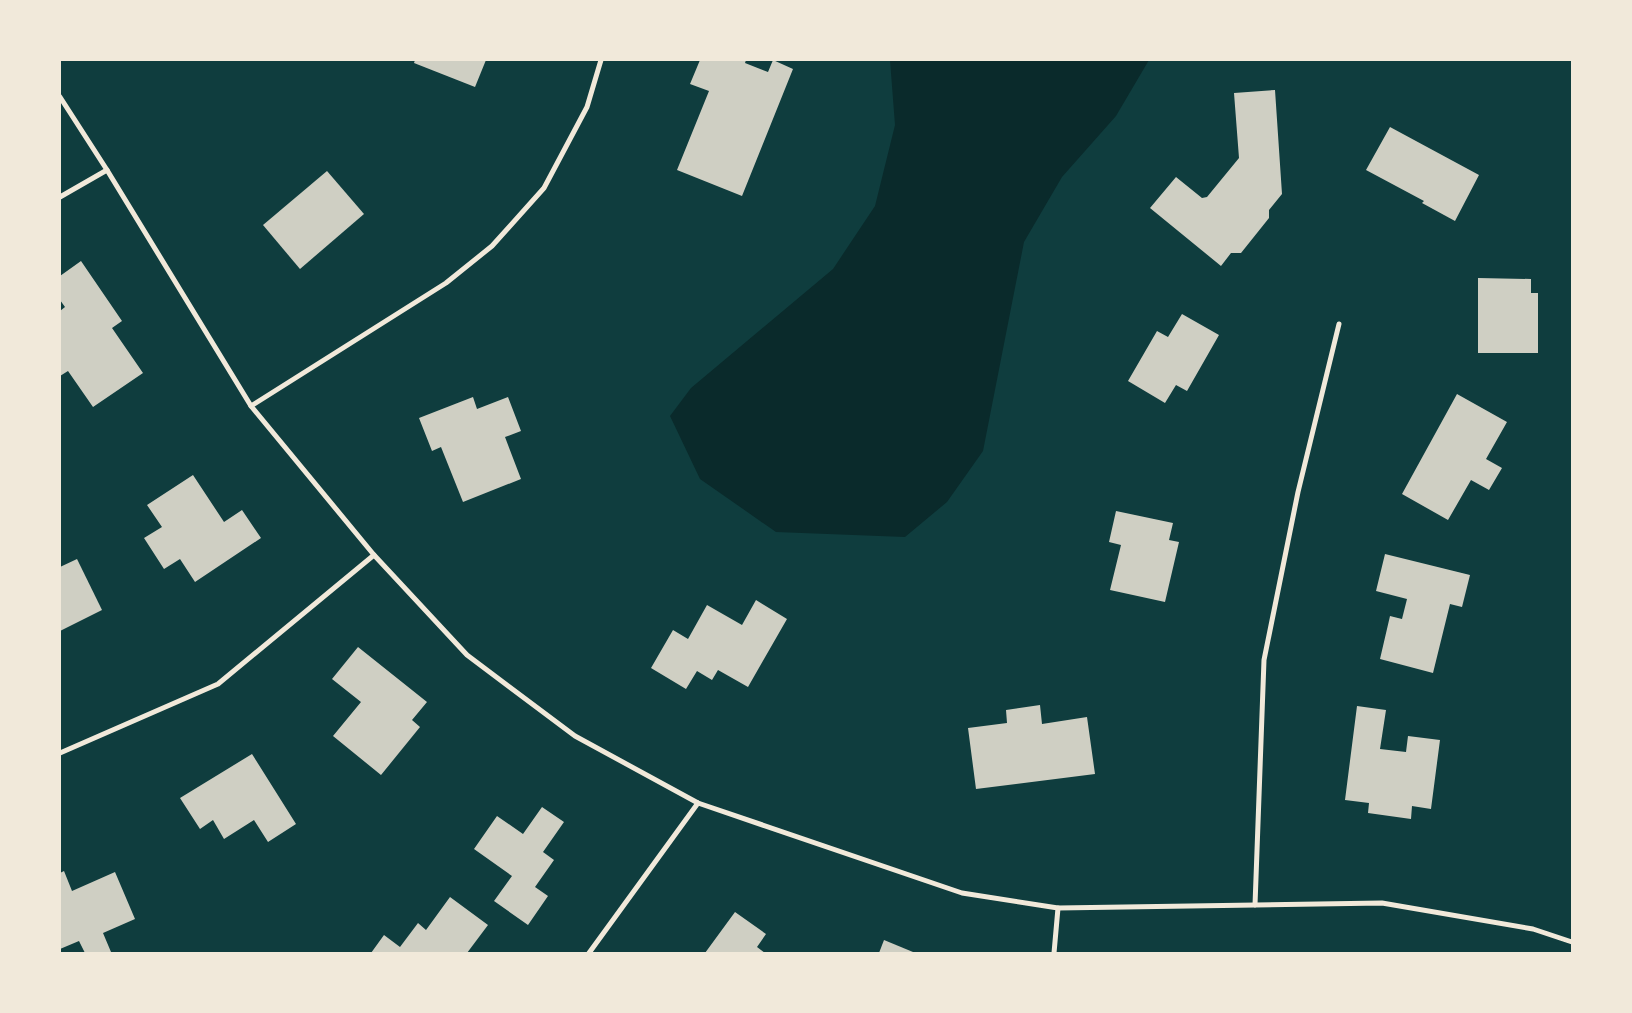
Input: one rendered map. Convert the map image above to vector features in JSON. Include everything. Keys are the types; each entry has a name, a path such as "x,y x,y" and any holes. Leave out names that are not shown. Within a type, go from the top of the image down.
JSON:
{"street":[{"path":"251,406 446,283 492,246 544,188 587,107 601,60"},
{"path":"60,97 107,170 251,406 374,555 467,655 575,736 698,804 962,893 1058,908 1382,903 1533,930 1572,942"},
{"path":"60,197 107,170"},
{"path":"1255,905 1264,660 1298,492 1339,324"},
{"path":"60,753 218,684 374,555"},
{"path":"588,953 698,804"},
{"path":"1054,953 1058,908"}],"water":[{"path":"890,60 1149,60 1116,116 1062,177 1024,242 983,451 947,502 905,537 776,532 700,479 670,416 691,388 833,269 875,206 895,125"}],"building":[{"path":"415,60 486,60 475,87 414,63"},
{"path":"700,60 746,60 745,63 768,72 773,60 793,69 742,196 677,170 709,91 690,84"},
{"path":"1275,90 1282,194 1269,210 1269,218 1241,253 1231,253 1221,266 1150,208 1176,177 1202,198 1207,197 1239,158 1234,93"},
{"path":"1390,127 1479,175 1455,221 1422,203 1424,201 1366,170"},
{"path":"327,171 364,214 300,269 263,225"},
{"path":"81,261 122,321 112,328 143,373 93,407 68,371 60,376 60,311 65,307 60,300 60,276"},
{"path":"1478,278 1531,279 1531,293 1538,293 1538,353 1478,353"},
{"path":"1182,314 1219,335 1187,391 1176,385 1165,403 1128,381 1157,331 1168,337"},
{"path":"1457,394 1507,422 1486,459 1502,468 1489,490 1471,480 1448,520 1402,494"},
{"path":"473,397 477,409 508,397 521,431 505,437 521,479 463,502 441,447 432,451 419,418"},
{"path":"193,475 224,522 242,510 261,538 195,582 180,559 164,569 144,538 162,527 147,505"},
{"path":"1116,511 1173,523 1169,540 1179,542 1165,602 1110,590 1121,545 1109,542"},
{"path":"1385,554 1470,575 1462,607 1450,604 1433,673 1380,659 1390,616 1402,619 1407,599 1376,591"},
{"path":"77,559 102,610 60,631 60,567"},
{"path":"756,600 787,619 748,687 718,670 712,680 697,671 686,689 651,668 673,630 688,639 707,605 742,625"},
{"path":"358,647 427,702 412,720 420,727 381,775 333,736 361,702 332,679"},
{"path":"1040,705 1042,724 1087,717 1095,774 976,789 968,728 1007,723 1006,710"},
{"path":"1357,706 1386,710 1380,749 1406,752 1408,736 1440,740 1431,809 1412,806 1411,819 1368,813 1369,803 1345,800"},
{"path":"252,754 296,824 268,842 254,820 224,839 213,820 200,829 180,798"},
{"path":"542,807 564,822 543,852 554,860 535,887 548,896 528,925 494,901 512,876 474,849 497,816 523,834"},
{"path":"64,871 72,891 115,872 135,919 103,933 111,952 85,953 79,941 60,949 60,873"},
{"path":"450,897 488,925 467,953 371,953 384,935 400,947 418,923 426,930"},
{"path":"735,912 766,934 757,947 765,953 705,953"},
{"path":"884,940 913,952 879,953"}]}
